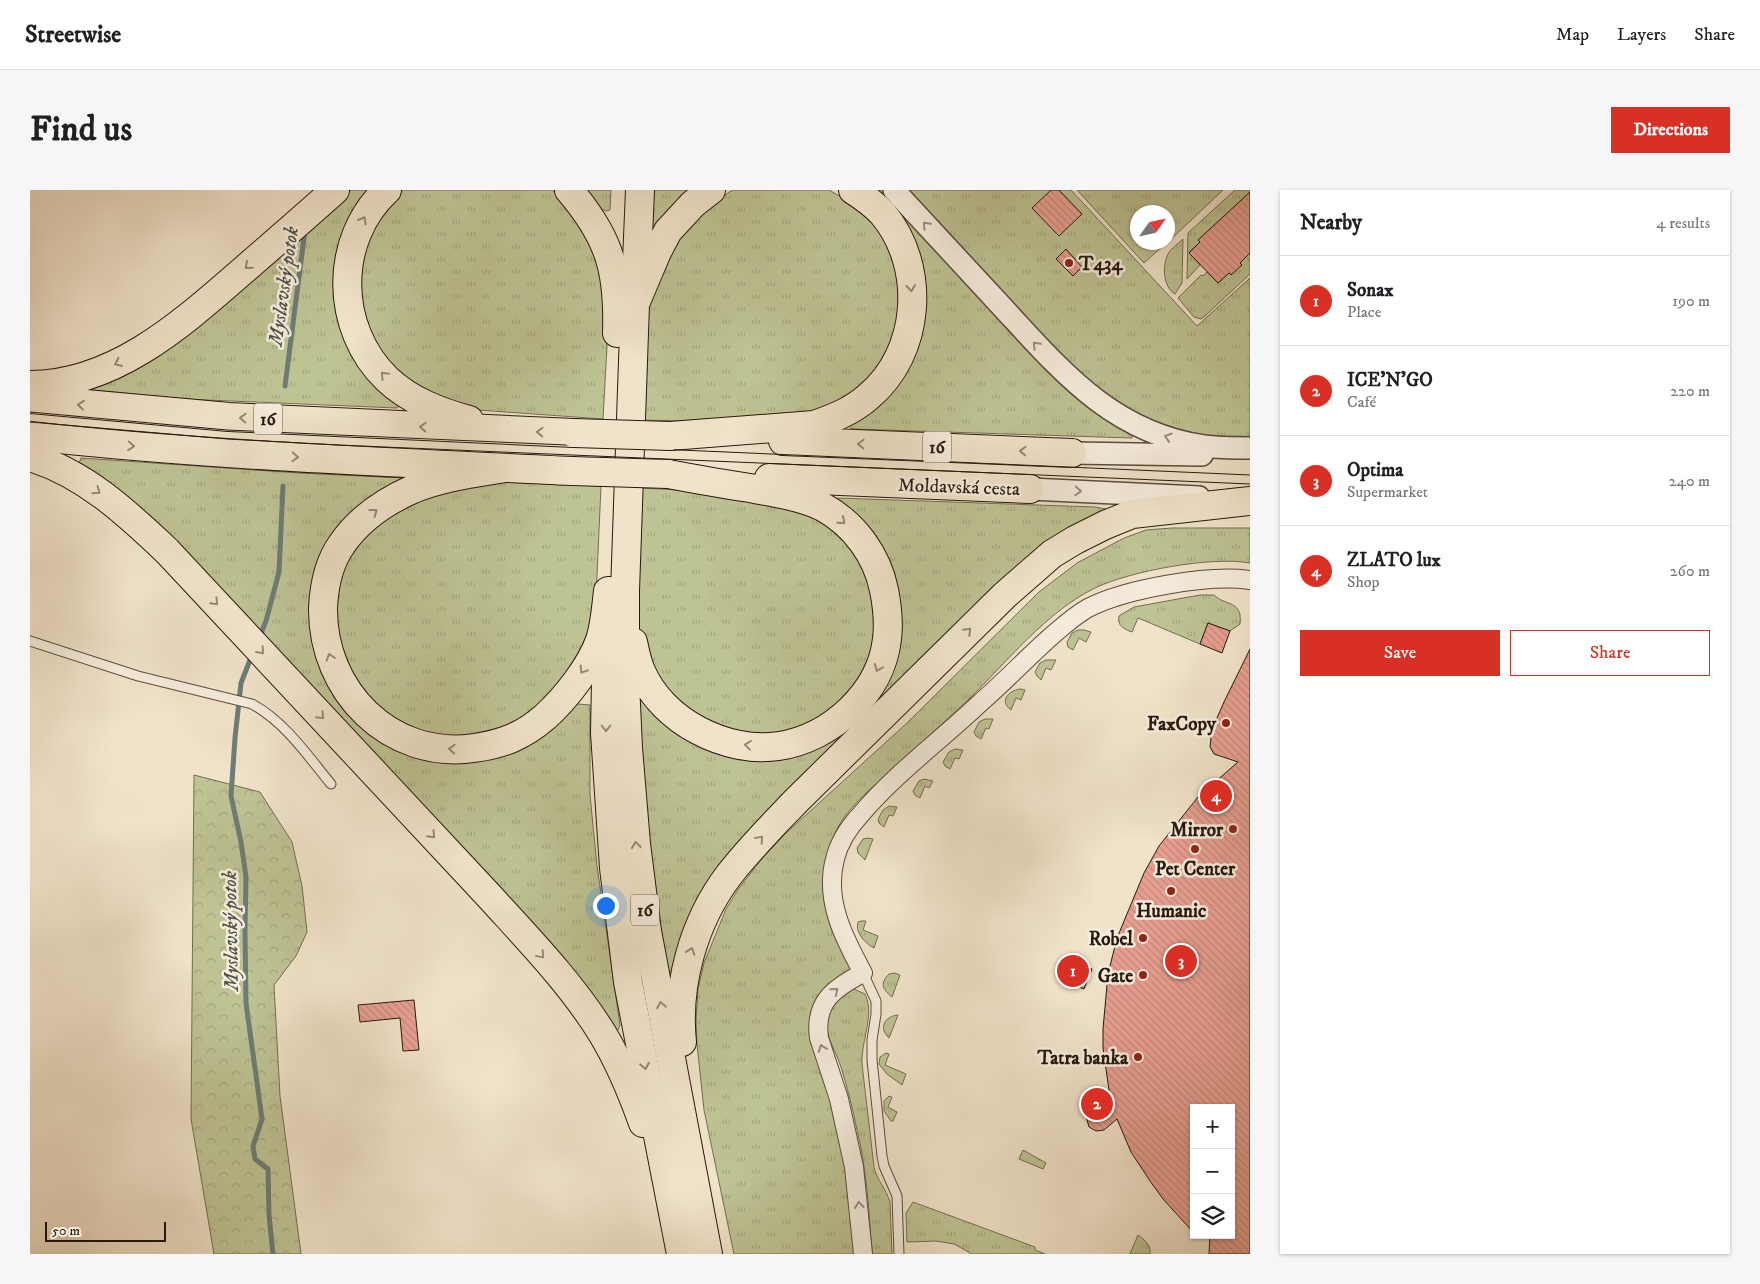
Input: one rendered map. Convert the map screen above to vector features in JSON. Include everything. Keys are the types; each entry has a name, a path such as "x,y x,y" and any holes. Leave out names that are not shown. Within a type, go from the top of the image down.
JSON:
{"highway":[{"path":"387,190 364,218 352,244 347,285 348,299 350,314 360,343 387,379 414,398 440,411 506,431"},
{"path":"569,190 593,221 605,245 626,302"},
{"name":"16","path":"623,190 626,302 617,591 628,748 636,844 686,1237 708,1254"},
{"name":"16","path":"626,302 640,190"},
{"path":"626,302 668,231 692,204 711,190"},
{"path":"670,436 814,425 836,417 857,406 881,385 900,356 912,322 913,306 910,278 900,243 893,228 873,204 853,190"},
{"path":"30,385 52,384 84,376 99,371 142,350 189,316 330,195"},
{"name":"16","path":"30,399 229,417 506,431 670,436"},
{"name":"16","path":"30,436 229,454 668,474"},
{"name":"Moldavská cesta","path":"670,436 1072,453"},
{"path":"30,457 55,466 99,492 130,516 167,551 532,943 594,1021 615,1056 636,1104 686,1237"},
{"path":"505,468 450,478 414,489 369,515 352,531 341,545 326,581 323,599 323,620 331,661 348,693 360,707 374,720 390,730 424,746 463,750 507,742 538,723 550,712 578,678 596,649 617,591"},
{"path":"617,591 635,653 648,684 683,721 716,739 734,744 764,747 779,746 808,737 833,724 853,707 867,691 878,672 887,639 887,609 883,587 878,566 873,557 860,538 845,523 824,508 800,498 668,474"},
{"name":"Moldavská cesta","path":"668,474 1030,489"},
{"path":"686,1237 696,1135 684,1061 680,1011 687,964 694,943 710,907 728,876 764,834 796,801 1000,600 1052,554 1097,528 1132,514 1250,501"}],"street":[{"path":"894,190 1046,355 1078,387 1095,400 1138,425 1173,439 1207,447 1250,448"},
{"name":"Moldavská cesta","path":"1072,453 1250,456"},
{"name":"Moldavská cesta","path":"1030,489 1250,501"},
{"path":"863,1254 854,1167 839,1099 819,1038 818,1028 818,1019 824,1001 842,985 863,973 848,946 838,920 831,892 831,878 835,858 844,837 856,819 875,799 1074,616 1103,602 1134,592 1221,578 1250,580"}],"lane":[{"path":"30,641 138,676 252,704 266,712 285,728 331,784"},
{"path":"863,973 876,1001 872,1040 872,1067 882,1156 884,1166 894,1187 898,1204 899,1254"}],"green space":[{"path":"351,190 372,190 337,264 400,404 397,408 184,399 83,389 332,208"},
{"path":"403,190 552,190 556,193 597,245 609,309 603,419 478,410 423,391 384,360 363,318 358,268 371,229"},
{"path":"584,190 611,190 610,210 606,211 599,208"},
{"path":"650,190 692,190 653,230 651,225"},
{"path":"733,190 829,190 855,205 872,221 884,239 898,275 900,317 883,362 854,395 820,412 726,422 642,420 647,300 668,251 713,202"},
{"path":"871,190 883,190 1133,432 1132,438 852,429 849,426 851,423 919,331"},
{"path":"904,190 1071,190 1197,326 1250,278 1250,441 1203,439 1137,416 1081,377"},
{"path":"1077,190 1223,190 1175,235 1175,205 1130,205 1130,248"},
{"path":"1235,190 1250,190 1250,192 1198,240 1200,242 1189,252 1200,265 1187,279 1188,233"},
{"path":"1183,239 1182,283 1175,294 1168,286 1164,270 1169,252 1175,250 1175,246"},
{"path":"1132,250 1158,250 1144,263"},
{"path":"1250,253 1250,274 1205,316 1201,319 1194,317 1178,298 1201,275 1203,276 1207,272 1218,283 1229,273 1231,275"},
{"path":"81,458 404,478 361,509 317,645 427,754 578,704 590,705 590,795 597,866 620,1025 618,1030 616,1031 79,463"},
{"path":"500,482 601,486 595,621 592,638 551,699 492,736 430,737 380,713 340,658 335,586 361,533 425,493"},
{"path":"640,488 722,492 819,513 869,567 879,633 856,691 807,729 755,738 691,717 646,661 639,629 637,597"},
{"path":"837,498 1095,507 1106,509 1105,513 842,744 673,972 667,972 653,883 638,754 640,701 644,700 677,725 813,744 895,635 835,503"},
{"path":"1250,528 1250,563 1234,561 1193,563 1149,571 1110,582 1077,598 1060,610 1012,654 968,700 868,791 844,817 834,836 828,855 823,889 828,920 851,969 830,983 820,994 816,1000 811,1017 843,1142 857,1254 734,1254 704,1110 696,1020 698,989 704,963 726,909 739,888 761,860 785,834 907,723 1039,592 1077,563 1124,538 1146,530"},
{"path":"1200,595 1214,595 1236,607 1239,611 1240,624 1230,631 1208,623 1200,644 1138,618 1132,632 1120,625 1119,616 1134,607"},
{"path":"1078,630 1091,632 1086,642 1079,638 1073,650 1068,647 1067,642 1072,633"},
{"path":"1046,660 1056,660 1051,670 1046,668 1041,680 1035,672 1040,663"},
{"path":"1020,689 1025,690 1021,700 1016,698 1011,710 1007,707 1006,697"},
{"path":"985,719 993,719 989,729 986,728 981,739 974,732 979,722"},
{"path":"955,749 963,750 959,759 955,758 950,769 943,762 949,752"},
{"path":"194,775 260,792 292,842 302,886 307,932 296,956 274,985 280,1096 301,1254 214,1254 191,1119"},
{"path":"924,779 933,781 929,788 925,786 920,798 913,791 919,781"},
{"path":"889,806 897,807 893,816 889,815 884,827 879,823 878,819 883,810"},
{"path":"863,839 873,839 865,860 858,853 857,848"},
{"path":"866,921 863,930 878,936 874,948 859,934 857,926 858,922"},
{"path":"895,973 900,975 892,997 884,989 883,983 889,974"},
{"path":"854,989 865,994 868,1002 869,1010 862,1064 874,1167 890,1202 892,1254 872,1254 867,1191 860,1145 852,1106 839,1061 826,1027 827,1015 831,1005 839,996"},
{"path":"898,1015 889,1038 884,1030 884,1023 893,1016"},
{"path":"886,1053 889,1054 885,1065 906,1074 902,1085 887,1074 879,1064 880,1057"},
{"path":"889,1096 892,1097 888,1107 897,1112 893,1121 884,1111 884,1101"},
{"path":"1023,1150 1046,1163 1043,1169 1019,1159"},
{"path":"913,1202 1035,1247 1035,1250 1045,1254 972,1254 954,1244 936,1241 907,1242 906,1213"},
{"path":"1138,1235 1148,1245 1150,1254 1130,1254"}],"building":[{"path":"1051,190 1059,190 1082,214 1059,236 1032,208"},
{"path":"1250,192 1250,253 1240,263 1242,265 1218,283 1189,253 1200,242 1198,240"},
{"name":"T434","path":"1066,249 1082,267 1073,276 1056,259"},
{"path":"1208,623 1230,631 1222,653 1200,644"},
{"path":"1250,649 1250,1254 1209,1254 1210,1239 1235,1239 1235,1104 1190,1104 1190,1229 1163,1199 1150,1181 1131,1152 1117,1119 1104,1130 1096,1131 1089,1127 1086,1116 1087,1112 1094,1107 1111,1104 1103,1048 1108,974 1117,938 1144,873 1159,846 1198,797 1238,762 1214,754 1210,747 1211,738 1209,736"},
{"path":"1066,959 1092,969 1084,989 1058,979"},
{"path":"414,1000 419,1050 403,1051 400,1018 360,1022 358,1005"}],"waterway":[{"name":"Myslavský potok","path":"285,386 305,230"},
{"name":"Myslavský potok","path":"259,638 266,621 279,572 283,486"},
{"name":"Myslavský potok","path":"252,655 241,683 231,796 246,877 246,1003 262,1119 253,1146 255,1159 268,1169 269,1215 273,1254"}],"tram line":[{"path":"30,412 227,430 1250,475"},
{"path":"30,422 227,439 338,445 1250,484"}],"place":[{"name":"T434","path":"1069,263"},
{"name":"FaxCopy","path":"1226,723"},
{"name":"ZLATO lux","path":"1216,796"},
{"name":"Mirror","path":"1233,829"},
{"name":"Pet Center","path":"1195,849"},
{"name":"Humanic","path":"1171,891"},
{"name":"Robel","path":"1143,938"},
{"name":"Optima","path":"1181,961"},
{"name":"Sonax","path":"1073,971"},
{"name":"Gate","path":"1143,975"},
{"name":"Tatra banka","path":"1138,1057"},
{"name":"ICE'N'GO","path":"1097,1104"}]}
